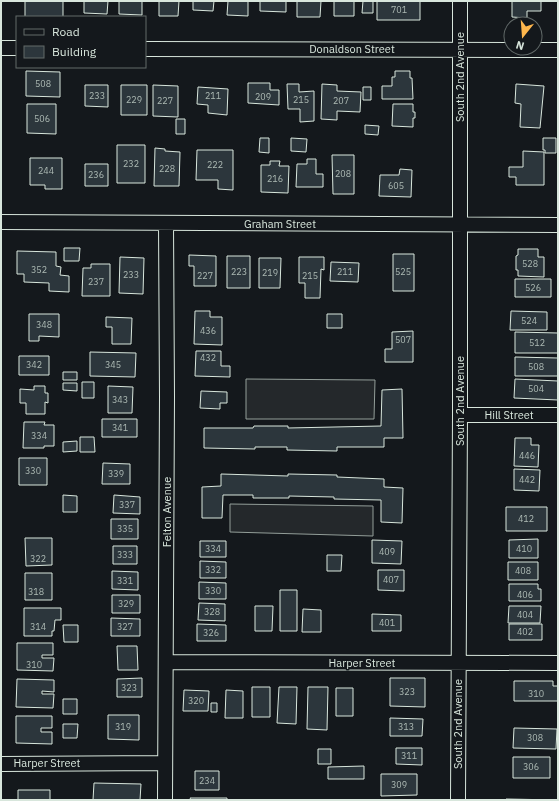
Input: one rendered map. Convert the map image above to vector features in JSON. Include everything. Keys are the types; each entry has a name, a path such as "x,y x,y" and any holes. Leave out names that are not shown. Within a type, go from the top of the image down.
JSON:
{"street":[{"name":"South 2nd Avenue","path":"458,800 460,1"},
{"path":"1,48 16,48"},
{"name":"Donaldson Street","path":"146,48 558,50"},
{"name":"Graham Street","path":"1,222 558,225"},
{"name":"Felton Avenue","path":"165,800 168,396 166,223"},
{"name":"Hill Street","path":"460,415 558,415"},
{"name":"Harper Street","path":"166,662 558,663"},
{"name":"Harper Street","path":"1,764 165,763"}],"shaded area":[{"path":"246,379 375,380 374,419 246,419"},
{"path":"230,504 373,506 373,536 230,532"}],"building":[{"path":"25,1 63,1 63,16 25,16"},
{"path":"84,1 108,1 107,14 84,13"},
{"path":"119,1 142,1 142,15 119,14"},
{"path":"159,1 179,1 178,16 159,16"},
{"path":"193,1 214,1 213,11 193,10"},
{"path":"228,1 248,1 248,16 227,15"},
{"path":"260,1 286,1 286,12 260,11"},
{"path":"297,1 321,1 320,17 297,17"},
{"path":"334,1 354,1 354,16 334,16"},
{"path":"363,1 373,1 373,13 362,13"},
{"path":"377,1 420,1 420,20 377,20"},
{"path":"512,1 541,1 541,11 527,11 527,16 512,16"},
{"path":"26,71 60,72 60,97 26,96"},
{"path":"395,71 410,71 410,78 412,78 413,99 382,99 382,86 392,86 392,77 395,77"},
{"path":"248,83 270,83 270,90 279,90 279,105 248,103"},
{"path":"287,84 299,84 299,92 314,91 314,121 300,122 300,109 288,109"},
{"path":"322,84 337,85 337,91 361,92 360,112 337,111 337,120 321,119"},
{"path":"516,84 544,86 540,128 520,127 521,104 515,103"},
{"path":"85,85 108,85 108,107 85,106"},
{"path":"121,85 147,85 147,115 121,115"},
{"path":"153,85 178,86 178,117 153,116"},
{"path":"198,87 228,89 227,115 208,113 208,105 197,104"},
{"path":"363,87 371,87 371,100 363,100"},
{"path":"27,104 56,104 56,134 27,133"},
{"path":"393,104 413,104 415,118 413,118 413,127 392,126"},
{"path":"176,119 185,119 185,134 176,134"},
{"path":"365,125 379,126 378,135 365,134"},
{"path":"260,138 269,138 269,153 259,152"},
{"path":"291,138 307,139 306,152 291,151"},
{"path":"543,138 556,138 556,153 545,153 545,150 543,150"},
{"path":"117,145 145,145 145,183 117,183"},
{"path":"155,148 165,149 165,151 180,152 179,186 154,186"},
{"path":"197,150 233,150 233,190 218,189 218,180 196,180"},
{"path":"523,151 544,152 544,185 516,185 516,177 509,177 509,167 523,167"},
{"path":"332,155 354,155 354,194 333,194"},
{"path":"30,158 62,158 62,189 45,189 45,185 30,185"},
{"path":"307,159 316,159 316,174 323,174 323,187 296,187 297,164 307,164"},
{"path":"270,161 280,161 279,166 289,166 288,193 261,192 261,165 270,165"},
{"path":"85,164 108,164 108,186 85,186"},
{"path":"400,169 412,170 411,197 379,196 380,175 399,175"},
{"path":"64,248 80,248 79,261 64,261"},
{"path":"518,249 538,249 538,257 544,257 544,277 518,276 518,270 516,270 516,256 518,255"},
{"path":"17,251 56,252 56,266 61,267 60,275 69,276 69,292 49,291 49,283 24,282 24,274 17,274"},
{"path":"393,254 414,254 414,291 393,291"},
{"path":"189,255 216,256 216,286 194,286 194,266 189,266"},
{"path":"227,256 250,256 250,288 227,288"},
{"path":"120,257 144,258 143,294 119,293"},
{"path":"299,257 324,257 324,270 321,269 320,298 305,298 305,283 299,283"},
{"path":"259,258 281,258 280,288 259,288"},
{"path":"331,262 359,263 358,282 330,281"},
{"path":"91,264 110,264 110,296 82,296 83,268 91,268"},
{"path":"515,279 551,279 551,297 515,297"},
{"path":"195,311 210,311 210,317 222,317 222,345 194,344"},
{"path":"511,311 547,312 547,330 510,330"},
{"path":"29,314 59,314 59,337 39,336 39,341 29,341"},
{"path":"327,314 342,314 342,328 327,328"},
{"path":"106,317 132,318 131,344 112,344 112,327 106,327"},
{"path":"413,331 413,362 385,362 385,349 392,349 392,332"},
{"path":"515,332 558,333 558,353 515,353"},
{"path":"196,351 221,351 221,366 230,366 230,377 195,376"},
{"path":"90,352 136,353 135,377 90,376"},
{"path":"19,356 49,356 49,375 19,375"},
{"path":"515,357 558,358 558,376 515,376"},
{"path":"63,372 77,372 77,380 63,380"},
{"path":"515,379 558,381 558,400 514,398"},
{"path":"82,382 94,382 94,398 82,398"},
{"path":"63,383 77,383 77,391 63,390"},
{"path":"34,386 45,386 45,393 48,393 48,403 45,402 45,414 26,414 26,403 20,403 20,389 34,390"},
{"path":"108,386 133,387 132,413 108,413"},
{"path":"402,389 403,438 384,438 384,447 337,447 337,451 287,450 287,447 255,447 255,449 204,448 204,428 253,428 254,426 288,426 288,428 381,426 382,390"},
{"path":"201,391 227,392 227,403 220,403 220,409 200,408"},
{"path":"102,419 137,419 137,437 102,437"},
{"path":"24,422 45,422 44,425 54,425 54,446 44,446 44,448 23,448"},
{"path":"80,437 94,437 95,452 80,452"},
{"path":"515,438 531,438 531,445 539,445 538,467 514,466"},
{"path":"77,441 77,451 63,452 63,442"},
{"path":"19,458 47,458 47,485 19,485"},
{"path":"103,463 130,464 130,484 102,484"},
{"path":"514,469 540,470 539,491 514,490"},
{"path":"221,474 288,476 288,474 337,475 337,477 384,479 384,487 403,488 402,523 381,522 381,500 334,499 334,497 289,496 289,498 253,498 253,495 223,495 222,518 202,518 202,487 221,486"},
{"path":"63,495 77,496 77,512 63,512"},
{"path":"114,495 140,497 140,514 113,513"},
{"path":"506,507 547,507 547,531 506,531"},
{"path":"111,519 138,519 138,539 111,539"},
{"path":"25,538 52,538 52,565 26,566"},
{"path":"538,539 538,558 509,558 509,540"},
{"path":"372,540 402,541 401,564 372,563"},
{"path":"200,541 226,541 226,557 200,557"},
{"path":"113,546 137,546 137,564 113,564"},
{"path":"327,555 342,555 341,571 327,571"},
{"path":"200,561 226,562 226,578 200,578"},
{"path":"508,562 538,562 538,580 508,580"},
{"path":"378,570 404,570 404,591 378,590"},
{"path":"112,571 138,572 138,590 112,589"},
{"path":"25,573 52,573 52,600 25,600"},
{"path":"199,582 226,583 226,599 199,599"},
{"path":"509,584 538,584 538,589 541,589 541,601 509,601"},
{"path":"280,590 297,590 297,631 280,631"},
{"path":"112,595 140,595 140,613 112,613"},
{"path":"199,603 225,604 225,621 198,620"},
{"path":"255,606 273,606 272,631 255,631"},
{"path":"509,606 541,606 540,623 508,623"},
{"path":"24,608 61,608 61,620 55,620 52,636 24,636"},
{"path":"303,609 321,610 321,632 302,632"},
{"path":"372,614 401,615 401,631 372,631"},
{"path":"111,618 140,619 140,636 111,636"},
{"path":"197,624 226,625 226,641 197,641"},
{"path":"509,624 542,624 542,640 509,640"},
{"path":"63,625 78,625 78,642 64,642"},
{"path":"17,643 53,643 53,655 42,655 42,658 54,658 53,671 17,670"},
{"path":"117,646 137,646 138,670 118,670"},
{"path":"142,678 142,697 117,697 117,679"},
{"path":"390,678 425,678 425,707 390,706"},
{"path":"17,679 54,680 54,692 42,691 42,694 54,694 53,708 16,707"},
{"path":"514,681 553,681 553,686 558,686 558,701 514,701"},
{"path":"252,687 270,687 270,717 252,717"},
{"path":"279,687 297,687 296,724 277,723"},
{"path":"308,687 328,687 327,730 307,729"},
{"path":"336,688 353,688 353,716 336,716"},
{"path":"184,690 209,691 208,711 183,711"},
{"path":"226,690 243,691 243,718 225,718"},
{"path":"63,699 77,699 77,714 63,714"},
{"path":"211,703 217,703 217,712 211,712"},
{"path":"108,715 139,715 139,740 108,739"},
{"path":"16,716 52,716 52,728 41,728 41,732 52,732 52,744 16,743"},
{"path":"390,718 423,719 422,736 390,736"},
{"path":"63,724 78,724 77,738 63,738"},
{"path":"514,728 557,729 556,749 513,748"},
{"path":"396,748 422,748 422,765 396,764"},
{"path":"318,749 331,749 331,764 318,764"},
{"path":"513,757 550,757 550,778 513,778"},
{"path":"364,766 364,779 328,779 328,767"},
{"path":"195,771 219,771 219,790 195,790"},
{"path":"381,774 417,774 417,795 381,796"},
{"path":"94,783 141,784 140,800 93,800"},
{"path":"18,790 50,790 50,800 18,800"},
{"path":"190,798 227,798 227,800 191,800"},
{"path":"506,799 558,800 506,800"}]}
